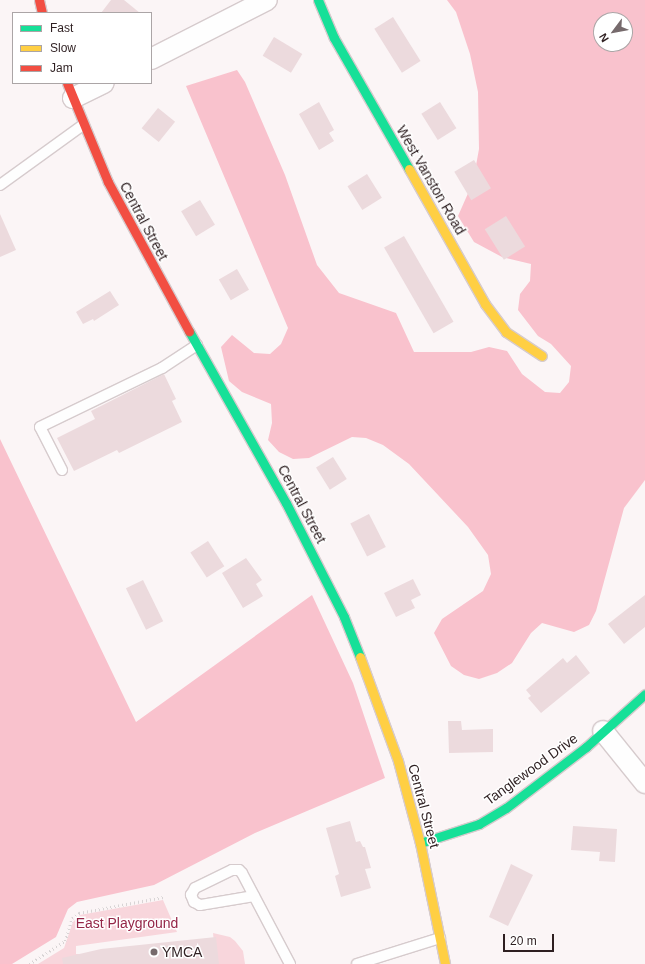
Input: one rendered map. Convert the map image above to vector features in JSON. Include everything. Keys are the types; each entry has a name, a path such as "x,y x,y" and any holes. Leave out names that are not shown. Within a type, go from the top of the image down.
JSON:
{"main road":[{"path":"39,0 42,12"},
{"name":"West Vanston Road","path":"318,0 334,38 485,304 506,332 542,356"},
{"name":"Central Street","path":"70,91 83,125 135,236 286,503 344,617 372,685 388,733 420,843 445,964"},
{"name":"Tanglewood Drive","path":"420,843 479,824 506,808 603,731 645,694"}],"street":[{"path":"152,58 266,0"},
{"path":"70,91 100,84"},
{"path":"603,731 645,783"}],"lane":[{"path":"0,185 83,125"},
{"path":"62,470 40,427 162,368 198,346"},
{"path":"254,896 200,905 194,902 191,895 196,888 235,869 242,873 290,964"},
{"path":"357,964 440,938"}],"path":[{"path":"29,964 65,941 72,918 79,913 164,897"}],"green space":[{"name":"East Playground","path":"163,900 177,932 76,946 76,954 81,954 82,964 38,964 64,948 73,922 80,915"},
{"path":"213,933 230,937 235,941 243,951 245,964 216,964"}],"shaded area":[{"path":"447,0 645,0 645,480 624,508 596,611 589,625 574,632 542,623 531,633 512,663 497,673 479,679 464,675 451,666 434,633 442,619 483,591 491,574 488,555 468,527 409,464 383,445 366,438 352,437 309,458 293,459 279,452 268,440 272,423 271,404 242,392 229,381 221,347 232,335 254,353 270,354 281,344 288,328 186,86 237,70 245,82 285,175 317,265 339,293 396,313 414,352 471,352 489,347 507,351 522,374 545,392 560,393 569,382 571,366 551,344 538,336 518,310 520,294 530,281 531,264 502,257 474,242 458,216 473,182 479,149 478,92 470,54 456,12"},
{"path":"0,439 136,722 312,595 353,683 385,778 255,833 154,885 77,902 68,909 56,937 12,964 0,964"}],"building":[{"path":"111,0 124,0 139,12 102,12"},
{"path":"393,17 421,61 402,73 374,29"},
{"path":"274,37 302,54 291,73 263,56"},
{"path":"319,102 334,130 329,133 334,141 319,150 299,114"},
{"path":"440,102 456,128 438,140 421,114"},
{"path":"158,108 175,122 159,142 142,128"},
{"path":"474,160 491,188 471,200 454,172"},
{"path":"367,174 382,198 362,210 347,186"},
{"path":"200,200 215,225 196,236 181,211"},
{"path":"0,214 16,250 0,257"},
{"path":"506,216 525,247 504,260 485,229"},
{"path":"404,236 454,322 434,333 384,247"},
{"path":"237,269 249,290 231,300 219,280"},
{"path":"110,291 119,305 94,321 93,319 83,324 76,312"},
{"path":"164,374 176,399 172,401 182,422 119,453 117,450 74,471 57,438 95,419 91,411"},
{"path":"333,457 347,479 330,490 316,468"},
{"path":"369,514 386,547 367,557 350,524"},
{"path":"208,541 224,566 207,578 190,552"},
{"path":"246,558 262,580 256,584 263,596 243,608 222,573"},
{"path":"413,579 421,595 411,600 415,608 396,617 384,593"},
{"path":"143,580 163,621 146,630 126,588"},
{"path":"645,595 645,627 624,644 608,624"},
{"path":"576,655 590,673 541,713 528,698 531,696 526,690 563,658 567,663"},
{"path":"448,721 461,721 462,730 493,729 493,752 449,753"},
{"path":"350,821 356,842 360,841 363,847 365,847 371,868 365,869 371,888 341,897 335,876 339,874 326,828"},
{"path":"573,826 617,829 615,862 599,861 600,852 571,850"},
{"path":"511,864 533,875 508,926 489,917"},
{"name":"YMCA","path":"216,937 219,964 63,964 62,958 101,949"}],"traffic: fast":[{"path":"318,0 334,38 409,169"},
{"path":"189,331 286,503 344,617 360,657"},
{"path":"420,843 479,824 506,808 586,747 645,694"}],"traffic: slow":[{"path":"409,169 485,304 506,332 542,356"},
{"path":"360,657 398,761 420,843 445,964"}],"traffic: jam":[{"path":"39,0 42,12"},
{"path":"67,84 108,182 189,331"}],"place":[{"name":"YMCA","path":"154,952"}]}
